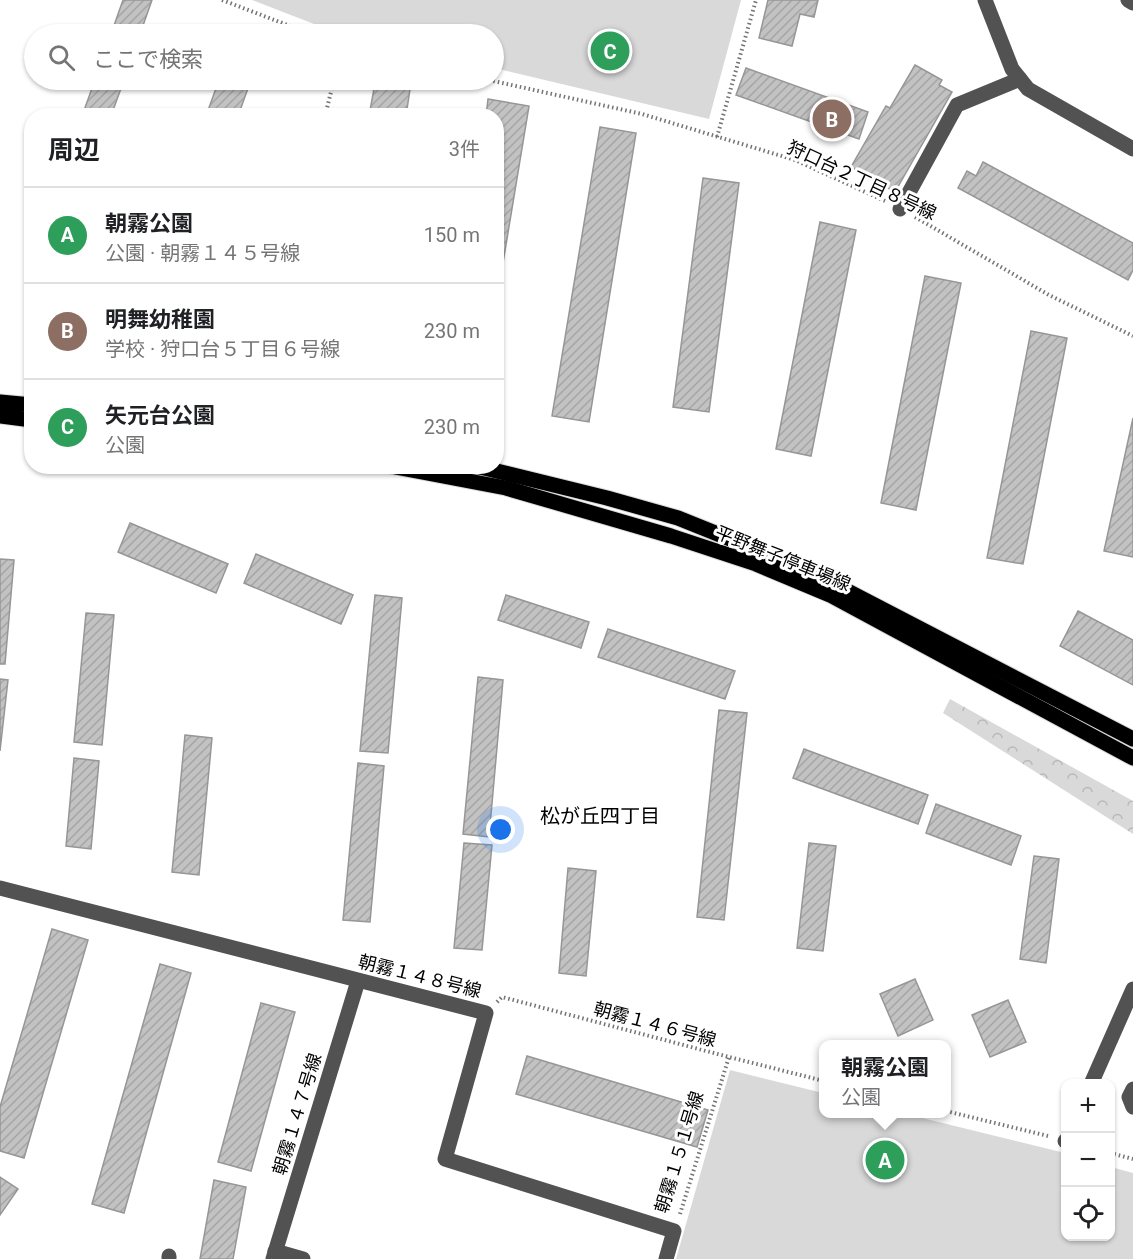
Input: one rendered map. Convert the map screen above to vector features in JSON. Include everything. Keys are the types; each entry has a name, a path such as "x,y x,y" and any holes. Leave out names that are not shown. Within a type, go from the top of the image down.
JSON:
{"main road":[{"path":"0,402 24,404"},
{"path":"0,416 24,419"},
{"name":"平野舞子停車場線","path":"504,473 678,518 760,551 832,583 1133,739"},
{"name":"平野舞子停車場線","path":"432,474 506,488 671,536 756,564 830,595 1133,758"}],"street":[{"path":"984,0 1012,69 1028,89 1133,149"},
{"path":"1128,0 1133,3"},
{"path":"900,209 957,105 1020,79"},
{"name":"朝霧１４８号線","path":"0,888 486,1013 445,1159 674,1231"},
{"name":"朝霧１４７号線","path":"274,1255 358,981"},
{"path":"1093,1079 1133,989"},
{"path":"1133,1089 1128,1097 1133,1107"},
{"name":"朝霧１５１号線","path":"666,1259 674,1231"},
{"path":"274,1255 303,1259"}],"path":[{"path":"222,0 285,24"},
{"path":"717,136 756,0"},
{"name":"狩口台２丁目８号線","path":"504,83 642,114 795,160 900,209 1049,295 1133,336"},
{"path":"327,108 332,90"},
{"name":"朝霧１４６号線","path":"486,1013 502,997 819,1080"},
{"name":"朝霧１５１号線","path":"674,1231 729,1057"},
{"path":"951,1112 1061,1140"},
{"path":"1115,1154 1133,1159"}],"green space":[{"path":"252,0 741,0 709,119 504,70 504,24 314,24"},
{"path":"950,699 1133,801 1133,834 943,713"},
{"path":"730,1070 819,1092 819,1118 922,1118 1061,1152 1061,1241 1115,1241 1115,1168 1133,1173 1133,1259 676,1259"}],"building":[{"path":"123,0 152,0 144,24 115,24"},
{"path":"768,0 818,0 814,17 800,14 792,46 759,38"},
{"path":"915,65 942,80 939,85 952,92 895,192 851,167 886,106 890,108"},
{"path":"746,68 868,112 859,139 736,95"},
{"path":"91,90 120,90 114,108 85,108"},
{"path":"215,90 247,90 241,108 209,108"},
{"path":"374,90 410,90 407,108 370,108"},
{"path":"488,99 529,106 504,257 504,108 487,108"},
{"path":"600,127 636,133 589,422 552,416"},
{"path":"983,162 1133,243 1133,270 1128,280 958,188 967,171 976,176"},
{"path":"703,178 739,183 709,412 673,407"},
{"path":"820,222 856,230 811,456 776,449"},
{"path":"925,276 961,283 916,510 881,503"},
{"path":"1031,331 1067,338 1023,564 987,558"},
{"path":"1133,418 1133,557 1104,551"},
{"path":"130,523 228,564 216,593 118,552"},
{"path":"256,554 353,595 341,624 244,583"},
{"path":"0,559 14,560 5,664 0,664"},
{"path":"375,595 402,598 388,753 360,751"},
{"path":"506,595 589,622 581,648 498,620"},
{"path":"1078,611 1133,640 1133,685 1060,646"},
{"path":"86,613 114,615 102,745 74,742"},
{"path":"608,629 735,671 725,699 598,657"},
{"path":"478,677 503,680 489,837 463,834"},
{"path":"0,679 8,680 0,751"},
{"path":"719,710 747,713 724,920 697,917"},
{"path":"185,735 212,738 199,875 172,872"},
{"path":"804,749 928,795 918,824 793,778"},
{"path":"74,758 99,761 91,849 66,846"},
{"path":"358,763 384,766 370,922 343,920"},
{"path":"936,804 1021,836 1011,865 926,833"},
{"path":"464,843 492,845 482,950 454,948"},
{"path":"809,843 836,846 823,951 797,948"},
{"path":"1034,856 1059,859 1046,963 1020,959"},
{"path":"568,868 596,871 586,976 559,973"},
{"path":"52,929 88,940 24,1158 0,1151 0,1107"},
{"path":"160,964 191,973 124,1213 92,1204"},
{"path":"915,979 933,1020 898,1036 880,994"},
{"path":"1008,1000 1026,1042 990,1057 972,1015"},
{"path":"261,1003 295,1012 251,1171 218,1162"},
{"path":"527,1056 708,1110 697,1147 516,1094"},
{"path":"0,1177 18,1189 0,1215"},
{"path":"214,1180 246,1187 233,1259 200,1259"}],"place":[{"name":"矢元台公園","path":"610,51"},
{"name":"明舞幼稚園","path":"832,119"},
{"name":"朝霧公園","path":"885,1160"}],"district":[{"name":"松が丘四丁目","path":"600,816"}]}
